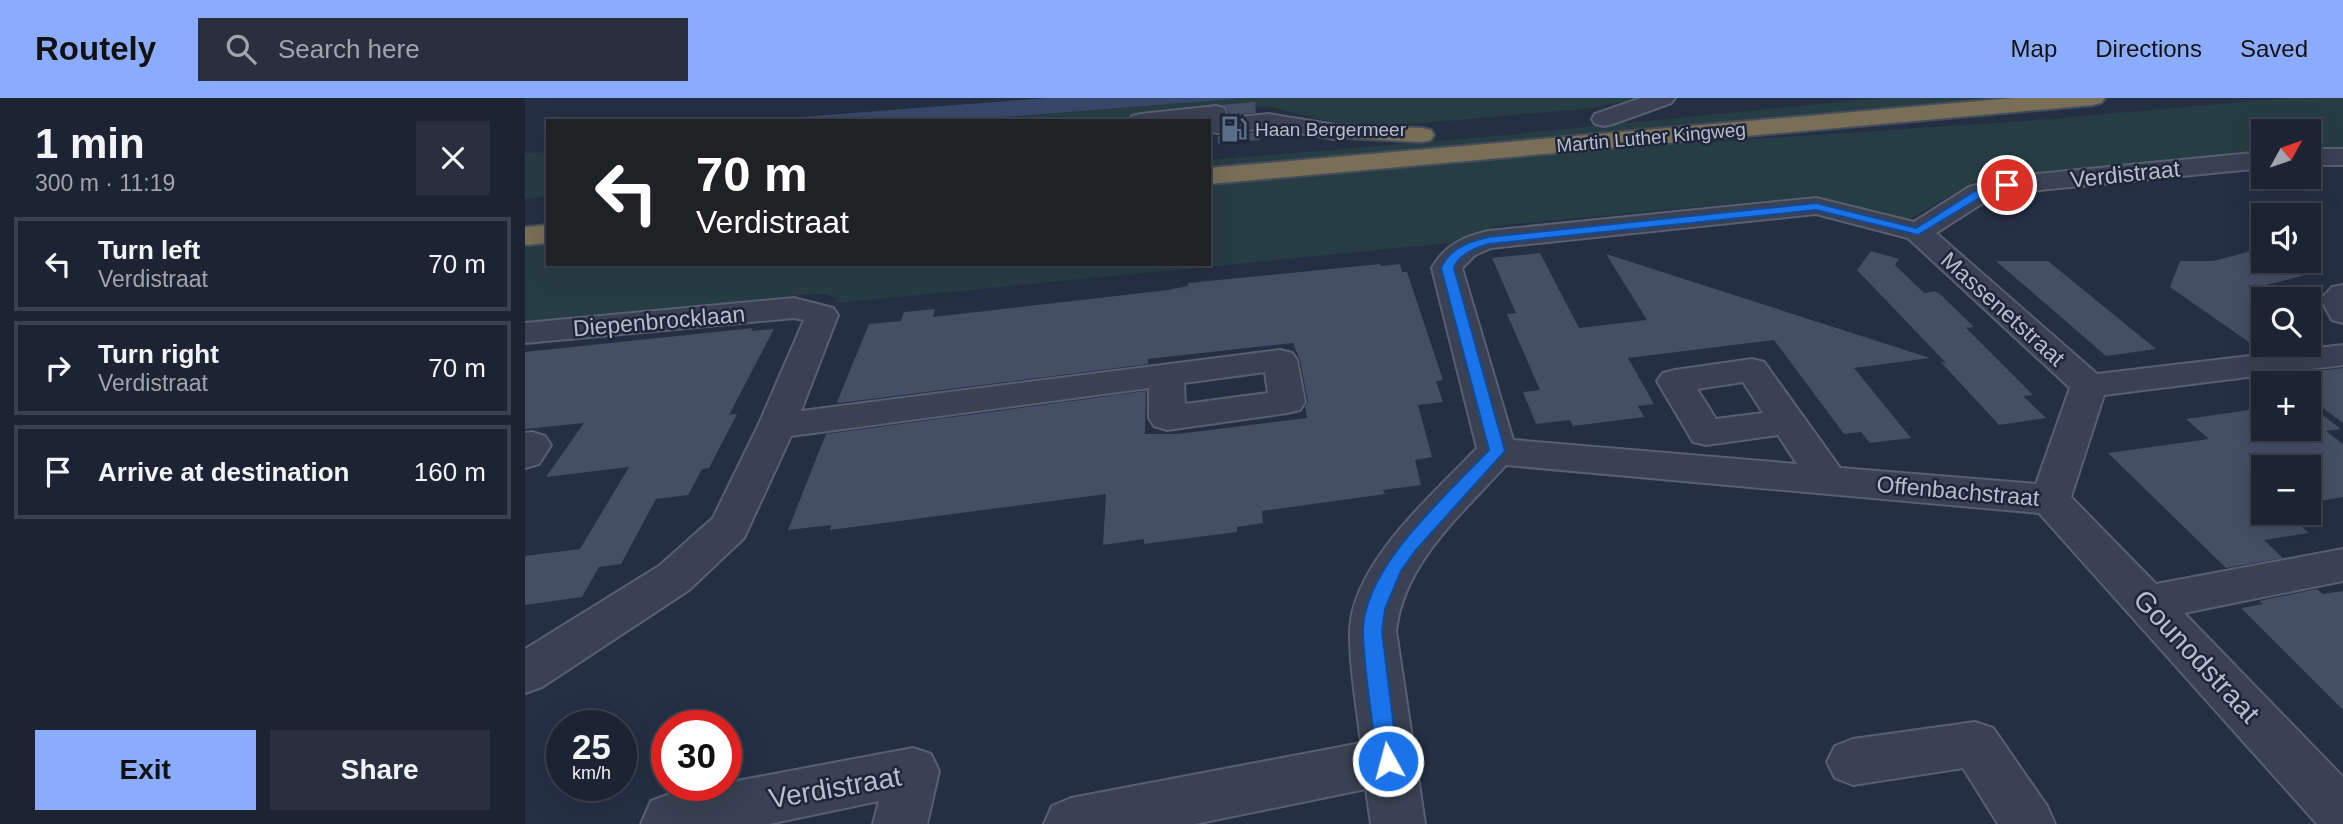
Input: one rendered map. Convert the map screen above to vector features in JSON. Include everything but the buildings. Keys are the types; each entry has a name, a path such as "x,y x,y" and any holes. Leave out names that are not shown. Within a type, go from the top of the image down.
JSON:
{"highway":[{"name":"Martin Luther Kingweg","path":"1211,176 2093,98"},
{"name":"Martin Luther Kingweg","path":"1213,140 1422,135 1737,107"},
{"path":"1335,132 1422,135"},
{"path":"525,211 546,209"},
{"path":"525,236 546,233"}],"street":[{"path":"1604,119 1663,98"},
{"path":"1160,119 1216,113 1213,140 1335,132"},
{"path":"2321,157 2343,157"},
{"name":"Verdistraat","path":"1918,232 1979,193 2007,185 2251,161"},
{"path":"1398,824 1373,631 1376,609 1393,569 1409,546 1497,451 1447,268 1452,258 1472,245 1502,239 1816,206 1918,232"},
{"name":"Massenetstraat","path":"1918,232 2089,386"},
{"path":"2343,293 2337,299 2343,313"},
{"name":"Diepenbrocklaan","path":"525,333 794,308 822,314 777,426"},
{"path":"2089,386 2343,355"},
{"path":"525,673 674,578 729,527 777,426 1165,375"},
{"name":"Offenbachstraat","path":"1497,451 2050,500 2089,386"},
{"path":"1787,422 1828,480"},
{"path":"525,446 532,445 525,455"},
{"name":"Gounodstraat","path":"2050,500 2149,603 2343,814"},
{"path":"2149,603 2343,565"},
{"path":"1853,762 1975,744 2028,824"},
{"path":"1071,824 1388,761"},
{"name":"Verdistraat","path":"668,824 670,819 913,771 900,824"},
{"path":"2326,824 2343,820"}],"shaded area":[{"path":"1246,98 1637,98 1594,108 1378,127 1350,127 1268,106 1129,119 981,119"},
{"path":"1880,98 2026,98 1211,168 1211,160 1474,138"},
{"path":"2288,98 2343,98 2343,151 2321,150 2321,119 2251,119 2251,154 1978,180 1908,220 1813,196 1494,226 1450,243 837,303 835,298 827,294 811,294 525,322 525,243 546,241 546,266 1211,266 1211,183 1575,151 2026,121"},
{"path":"546,152 546,197 525,199 525,153"}],"water":[{"path":"1047,98 1246,98 981,119 776,119"}],"place":[{"name":"Haan Bergermeer","path":"1234,129"}],"route":[{"path":"1388,761 1373,631 1376,609 1393,569 1409,546 1497,451 1447,268 1452,258 1472,245 1488,240 1816,206 1918,232 1979,193 2007,185"}]}
